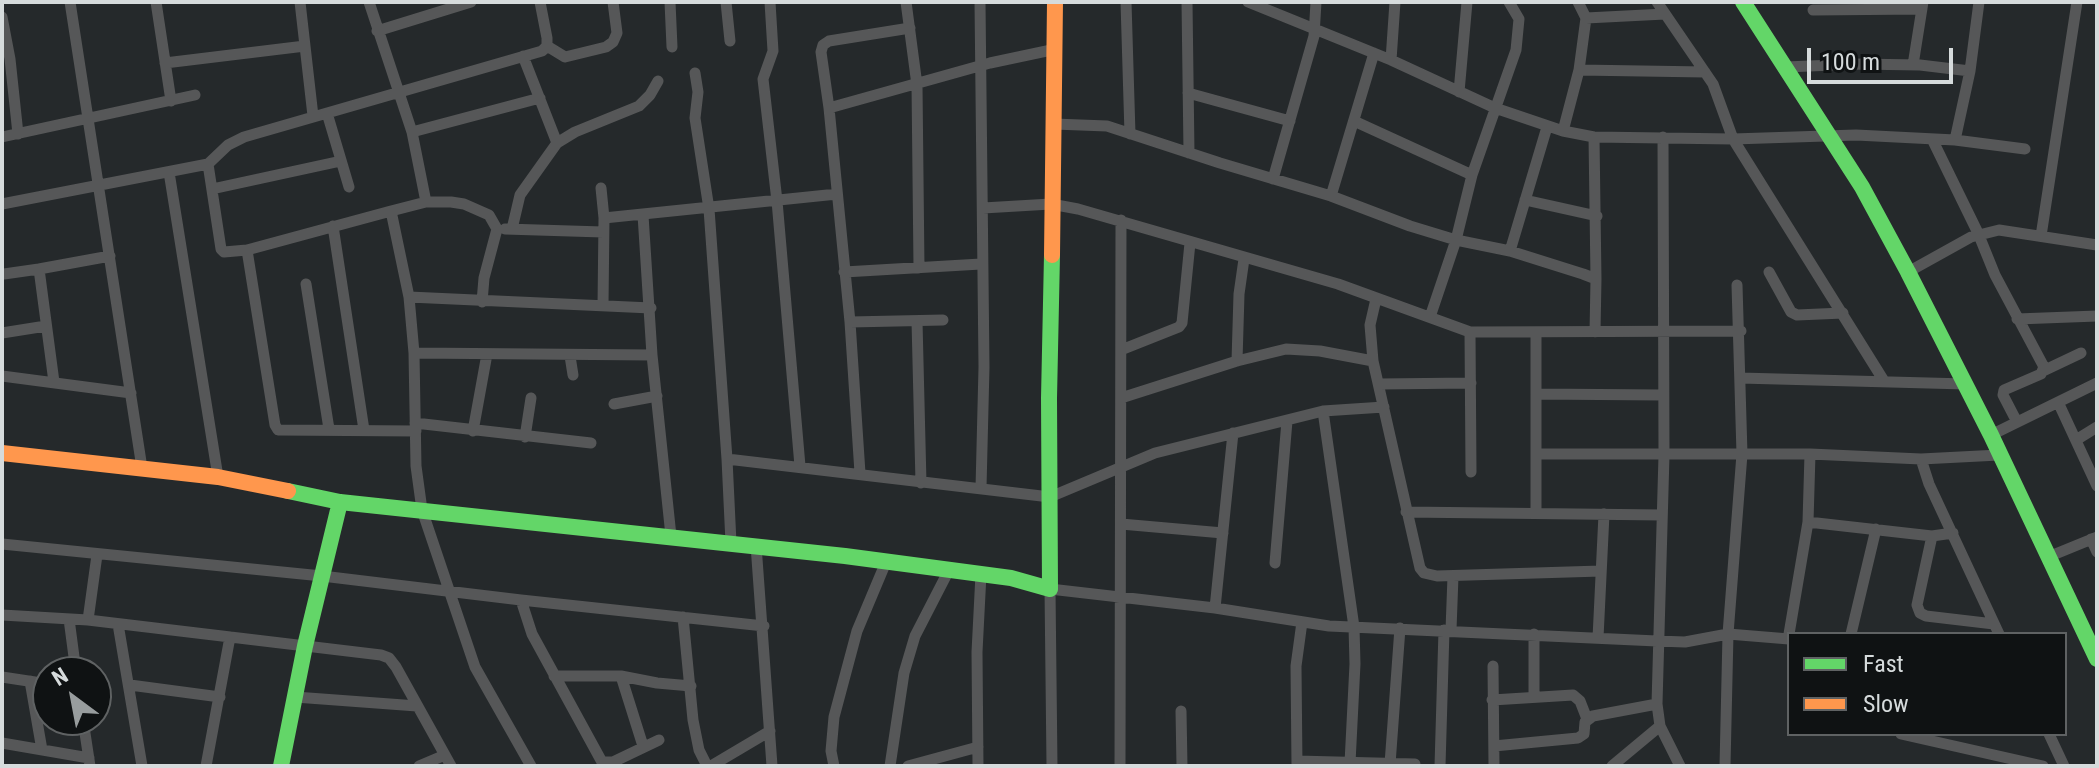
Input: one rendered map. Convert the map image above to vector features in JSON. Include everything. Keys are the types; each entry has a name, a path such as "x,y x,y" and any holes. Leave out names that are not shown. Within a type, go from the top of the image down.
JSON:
{"street":[{"path":"70,2 142,468"},
{"path":"156,2 171,101"},
{"path":"300,2 313,116"},
{"path":"369,2 412,132 426,202"},
{"path":"377,31 471,2"},
{"path":"540,2 547,46 565,57 606,47 613,42 617,33 613,2"},
{"path":"670,2 672,47"},
{"path":"726,2 730,41"},
{"path":"770,2 773,51 763,79 800,466"},
{"path":"906,2 917,85 919,268"},
{"path":"980,2 978,68 984,367 981,488"},
{"path":"1052,766 1051,204 1055,2"},
{"path":"1126,2 1130,134"},
{"path":"1187,2 1189,153"},
{"path":"1248,2 1391,60 1495,108 1547,127 1594,137 1733,139 1830,136 1955,140 2025,149"},
{"path":"1273,179 1315,30 1316,2"},
{"path":"1391,60 1395,2"},
{"path":"1459,92 1467,2"},
{"path":"1430,317 1456,240 1472,175 1516,50 1519,19 1509,2"},
{"path":"1563,131 1579,70 1586,18 1578,2"},
{"path":"1657,2 1713,84 1733,139 1884,381"},
{"path":"1743,2 1862,187 1908,272 1991,435 2097,659"},
{"path":"1955,140 1970,71 1979,2"},
{"path":"2041,236 2077,2"},
{"path":"1813,10 1923,5 1913,65"},
{"path":"1586,18 1665,14"},
{"path":"2,17 18,134"},
{"path":"860,473 850,322 821,52 823,45 829,41 910,28"},
{"path":"165,63 305,46"},
{"path":"2,204 208,164 234,140 542,51 547,46"},
{"path":"829,108 1056,49"},
{"path":"1331,196 1374,53"},
{"path":"523,56 557,143"},
{"path":"1786,67 1913,65 1970,71"},
{"path":"1579,70 1705,72"},
{"path":"695,73 698,92 695,118 709,209 731,543"},
{"path":"512,229 520,195 557,143 639,106 658,81"},
{"path":"1188,93 1290,121"},
{"path":"2,137 195,95"},
{"path":"412,132 540,98"},
{"path":"327,113 349,187"},
{"path":"1354,121 1472,175"},
{"path":"1054,124 1107,126 1331,196 1410,226 1456,240 1510,251 1596,279"},
{"path":"1510,251 1547,127"},
{"path":"1594,137 1597,216 1595,332"},
{"path":"1663,137 1664,455 1657,704 1660,726 1680,766"},
{"path":"1933,141 2043,371"},
{"path":"212,189 341,161"},
{"path":"208,164 221,249 229,253 426,202 451,202 489,215 497,229 484,278 482,302"},
{"path":"169,172 218,477"},
{"path":"601,188 604,218 603,306"},
{"path":"604,218 837,194"},
{"path":"1525,200 1597,216"},
{"path":"983,208 1051,204 1121,220 1244,259 1338,284 1470,332 1741,331"},
{"path":"391,211 409,297 414,353 416,466 422,510 475,667 531,766"},
{"path":"643,215 652,355 671,536"},
{"path":"1120,766 1121,220"},
{"path":"333,226 364,430"},
{"path":"497,229 603,232"},
{"path":"1908,272 1978,233 1999,230 2097,245"},
{"path":"1121,350 1182,323 1190,243"},
{"path":"247,250 278,430 416,427 591,443"},
{"path":"4,274 110,256"},
{"path":"1237,361 1239,294 1244,259"},
{"path":"844,272 981,264"},
{"path":"39,269 54,382"},
{"path":"1769,272 1791,312 1797,315 1843,313"},
{"path":"306,284 329,429"},
{"path":"1725,766 1728,634 1742,454 1741,331 1737,285"},
{"path":"409,297 651,308"},
{"path":"1376,299 1370,325 1373,361 1396,454 1406,512 1420,568 1424,573 1453,576 1601,571"},
{"path":"2017,319 2097,316"},
{"path":"850,322 943,320"},
{"path":"917,321 921,483"},
{"path":"2,333 46,326"},
{"path":"1470,332 1471,472"},
{"path":"1536,333 1536,513"},
{"path":"1121,398 1237,361 1286,349 1373,361"},
{"path":"414,353 652,355"},
{"path":"2017,422 2003,395 2004,390 2081,353"},
{"path":"473,431 487,354"},
{"path":"570,356 573,375"},
{"path":"2,376 131,393"},
{"path":"1740,378 1966,384"},
{"path":"1379,384 1471,383"},
{"path":"1991,435 2097,383"},
{"path":"1536,394 1662,395"},
{"path":"614,404 657,396"},
{"path":"525,437 531,398"},
{"path":"2058,402 2094,470 2097,486"},
{"path":"727,459 1050,497 1155,453 1323,411 1384,407"},
{"path":"1323,411 1354,627 1350,763"},
{"path":"1275,563 1287,421"},
{"path":"2076,440 2097,427"},
{"path":"1215,608 1233,433"},
{"path":"2,453 218,477 340,502 756,545 981,574 1011,578 1050,589 1215,608 1302,622 1685,642 1728,634 1787,639"},
{"path":"1536,454 1810,454 1921,459 1999,455"},
{"path":"1790,632 1808,522 1810,454"},
{"path":"1921,459 1929,484 1996,629"},
{"path":"281,766 305,646 340,502"},
{"path":"1406,512 1662,515"},
{"path":"1598,638 1604,514"},
{"path":"1808,522 1932,536 1953,533"},
{"path":"1121,524 1223,533"},
{"path":"1851,632 1876,529"},
{"path":"1932,536 1917,605 1920,613 1996,629"},
{"path":"2048,557 2094,538 2097,552"},
{"path":"2,544 322,576 764,626"},
{"path":"756,545 772,766"},
{"path":"88,620 97,555"},
{"path":"834,766 831,751 834,717 857,631 886,562"},
{"path":"890,766 904,673 915,636 949,570"},
{"path":"978,766 977,652 981,574"},
{"path":"1440,766 1453,576"},
{"path":"521,600 532,634 597,756 607,765 659,740"},
{"path":"2,615 88,620 381,655 389,658 448,761 419,766"},
{"path":"683,617 699,750 709,766 770,731"},
{"path":"69,619 74,656"},
{"path":"1302,622 1296,666 1297,764 1415,764"},
{"path":"118,624 142,766"},
{"path":"1390,764 1400,628"},
{"path":"1534,634 1534,697"},
{"path":"206,766 230,637"},
{"path":"1493,666 1494,766"},
{"path":"554,676 621,676 691,686"},
{"path":"621,676 643,746"},
{"path":"2,677 30,681 42,750"},
{"path":"130,685 220,697"},
{"path":"295,697 417,706"},
{"path":"1492,700 1577,697 1587,719 1584,734 1578,738 1494,746"},
{"path":"1587,719 1657,704"},
{"path":"1181,711 1182,766"},
{"path":"1612,766 1660,726"},
{"path":"2,743 90,762 86,736"},
{"path":"1910,736 2043,766"},
{"path":"2050,736 2064,766"},
{"path":"908,766 946,762 978,747"}],"traffic: fast":[{"path":"1743,2 1862,187 1908,272 1991,435 2097,659"},
{"path":"288,491 340,502 845,556 1011,578 1050,589 1052,255"},
{"path":"281,766 305,646 340,502"}],"traffic: slow":[{"path":"1052,255 1055,2"},
{"path":"2,453 218,477 288,491"}]}
